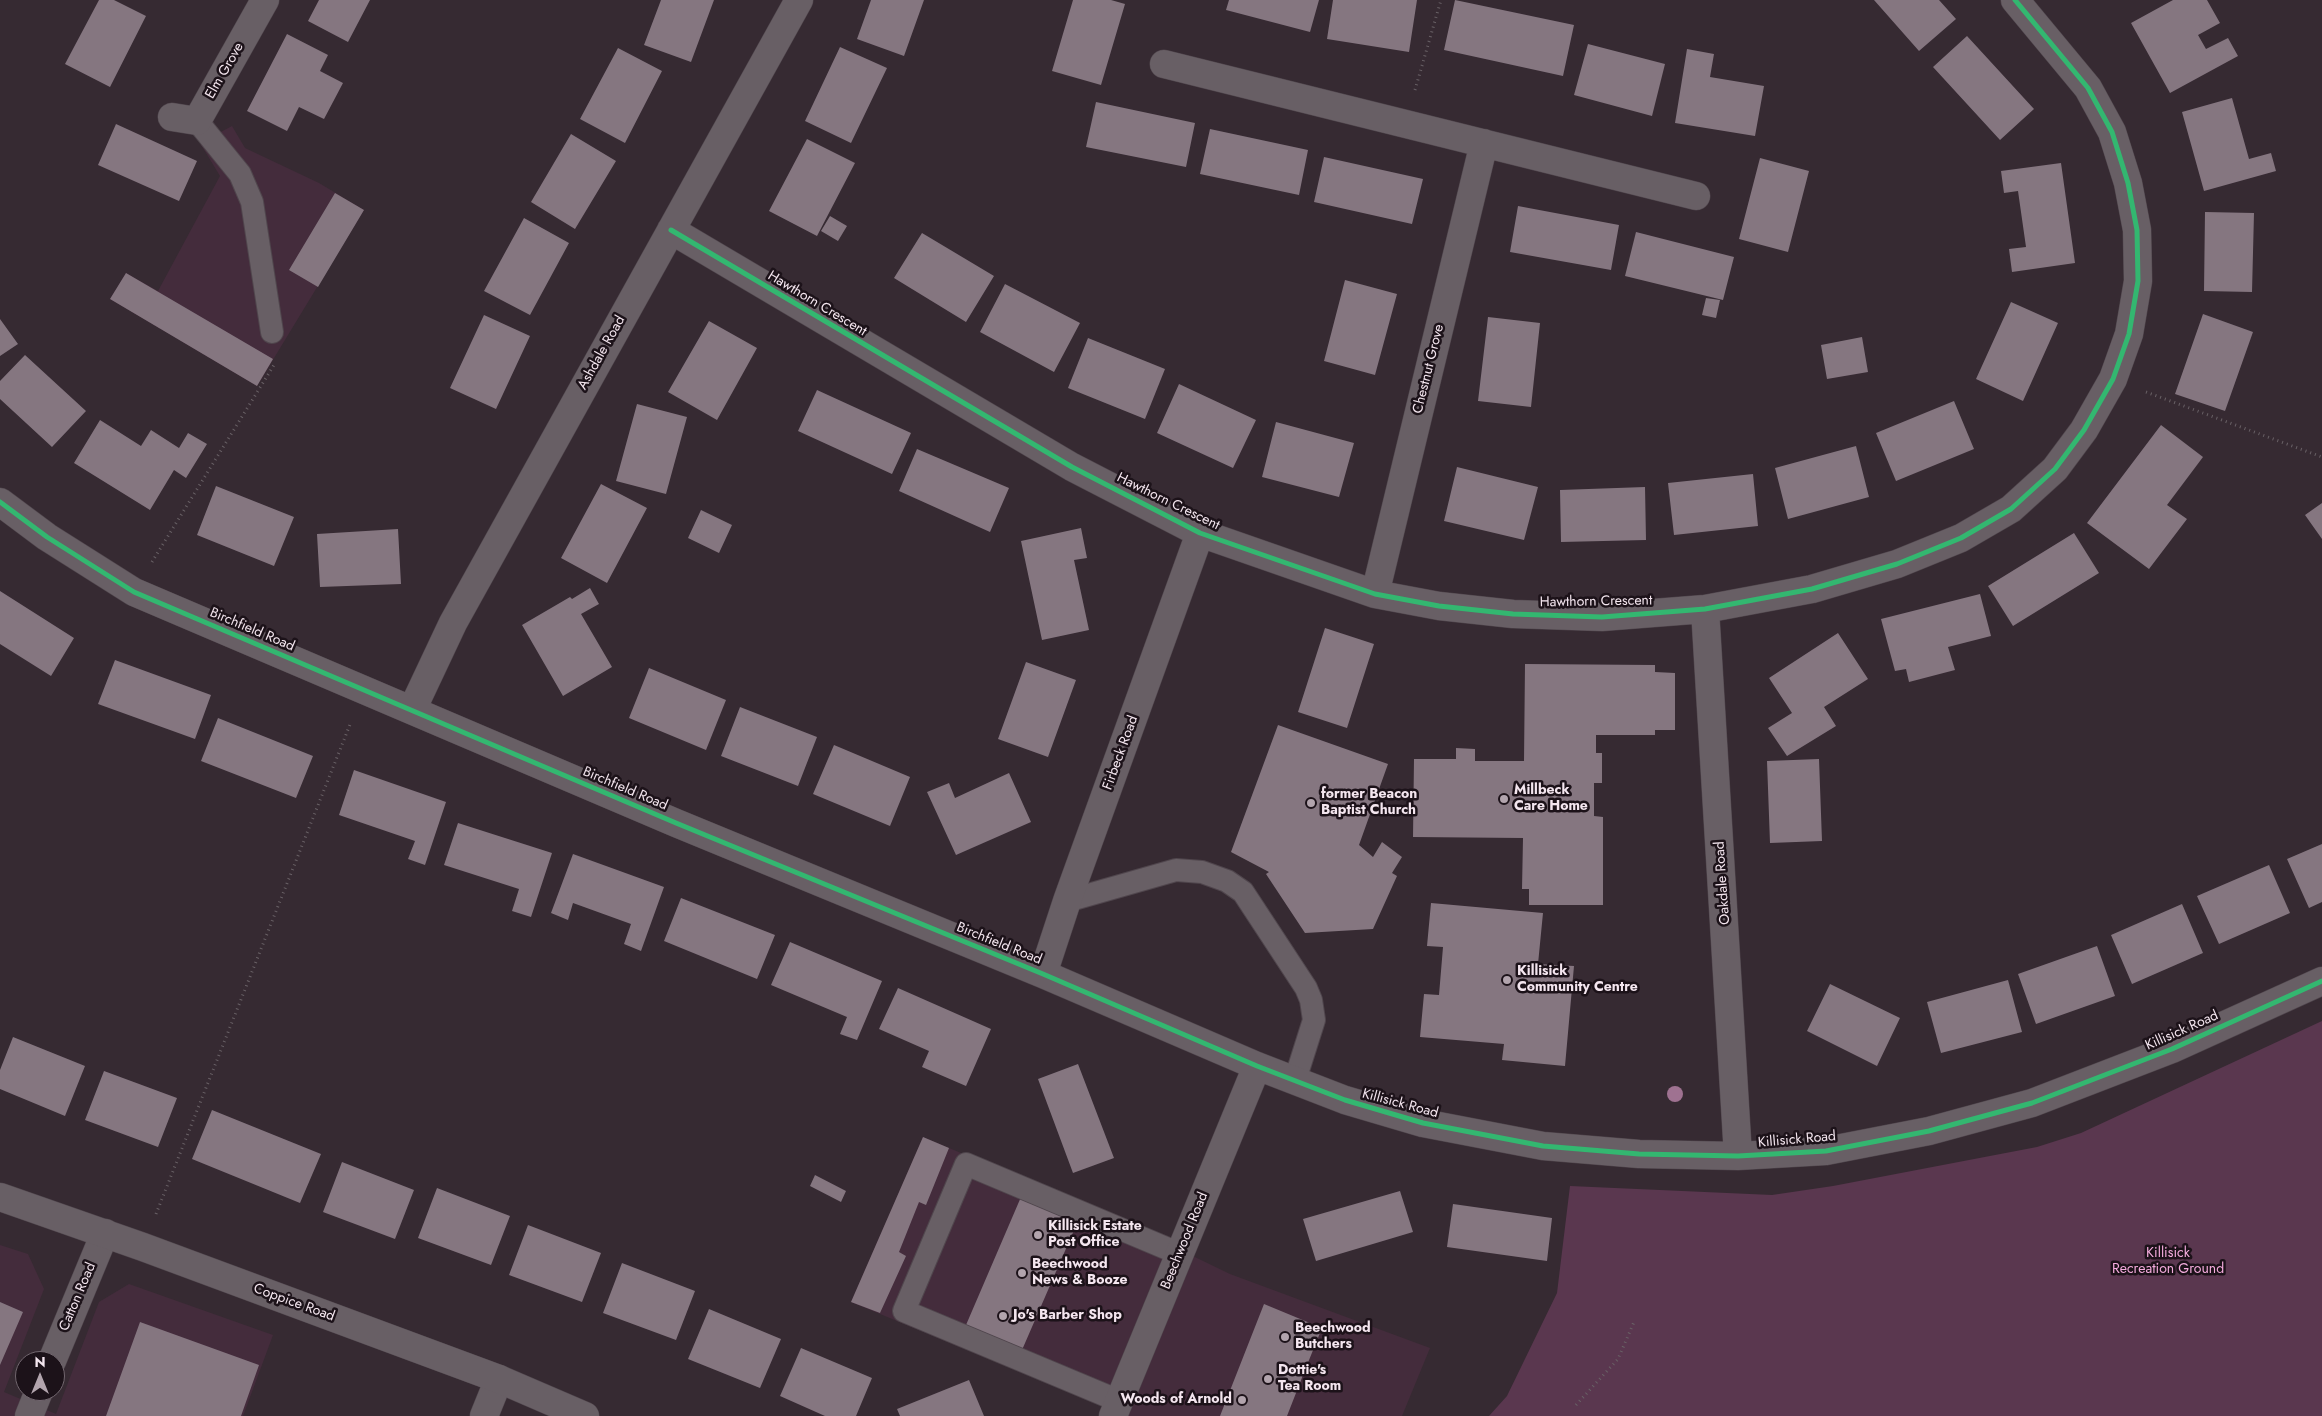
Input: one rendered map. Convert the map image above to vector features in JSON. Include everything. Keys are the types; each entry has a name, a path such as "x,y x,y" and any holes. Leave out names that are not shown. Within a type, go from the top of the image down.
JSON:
{"street":[{"name":"Elm Grove","path":"184,119 265,0"},
{"name":"Ashdale Road","path":"412,710 453,623 799,0"},
{"name":"Hawthorn Crescent","path":"671,230 1072,467 1200,533 1375,594 1439,606 1513,614 1602,616 1705,609 1812,589 1898,564 1978,528 2011,509 2055,469 2084,430 2113,379 2129,334 2138,281 2137,230 2128,183 2112,132 2088,88 2015,0"},
{"path":"1164,64 1696,196"},
{"name":"Chestnut Grove","path":"1375,594 1484,143"},
{"name":"Birchfield Road","path":"0,502 47,537 134,592 676,823 1043,974 1257,1066"},
{"name":"Firbeck Road","path":"1043,974 1067,901 1200,533"},
{"name":"Oakdale Road","path":"1705,609 1738,1156"},
{"name":"Killisick Road","path":"1257,1066 1345,1100 1423,1123 1543,1146 1662,1155 1738,1156 1826,1151 1929,1131 2032,1104 2172,1049 2322,981"},
{"name":"Beechwood Road","path":"1116,1409 1257,1066"},
{"name":"Coppice Road","path":"0,1197 105,1233 499,1379 585,1416"},
{"name":"Catton Road","path":"56,1351 105,1233"},
{"path":"484,1416 499,1379"},
{"path":"29,1416 35,1401"}],"lane":[{"path":"184,119 240,174 252,202 272,332"},
{"path":"1067,901 1176,870 1202,872 1226,881 1244,892 1306,988 1311,1000 1314,1020 1295,1080"},
{"path":"1116,1409 904,1311 966,1164 1180,1254"}],"path":[{"path":"1413,96 1441,0"},
{"path":"134,592 277,361 272,332"},
{"path":"2113,379 2322,457"},
{"path":"143,1247 363,690"},
{"path":"1576,1405 1618,1359 1634,1322"}],"shaded area":[{"path":"232,126 245,148 319,183 364,210 257,386 110,299 126,273 158,291 220,176 200,143"},
{"path":"923,1137 1108,1215 1230,1274 1430,1348 1402,1416 1127,1416 851,1302"},
{"path":"0,1245 28,1254 44,1289 20,1351 15,1351 15,1364 4,1392 15,1397 15,1401 25,1401 56,1414 61,1401 65,1401 65,1391 99,1302 129,1284 273,1335 243,1416 0,1416"}],"green space":[{"name":"Killisick Recreation Ground","path":"2322,1021 2322,1416 1489,1416 1507,1396 1557,1293 1570,1186 1772,1195 1833,1186 2037,1147 2081,1133"}],"building":[{"path":"99,0 114,0 146,16 110,87 65,64"},
{"path":"319,0 370,0 348,42 308,21"},
{"path":"661,0 714,0 691,62 644,45"},
{"path":"871,0 924,0 904,56 857,39"},
{"path":"1073,0 1111,0 1125,4 1101,85 1052,71"},
{"path":"1229,0 1319,0 1310,32 1226,10"},
{"path":"1333,0 1417,0 1409,52 1327,39"},
{"path":"1455,0 1574,25 1563,76 1444,50"},
{"path":"1874,0 1939,0 1956,19 1919,51"},
{"path":"2173,0 2207,0 2220,23 2198,35 2206,49 2228,38 2238,56 2170,93 2131,23"},
{"path":"287,34 328,55 320,71 343,83 324,119 299,107 287,131 247,111"},
{"path":"1967,36 2034,109 2000,140 1933,67"},
{"path":"1588,44 1665,64 1652,116 1574,95"},
{"path":"840,47 887,68 851,143 805,121"},
{"path":"618,48 662,71 625,143 580,119"},
{"path":"1687,49 1714,54 1710,77 1764,86 1755,136 1675,123"},
{"path":"2232,98 2249,159 2271,153 2276,171 2204,191 2182,112"},
{"path":"1096,102 1195,123 1186,167 1086,147"},
{"path":"116,124 197,161 179,201 98,165"},
{"path":"1210,129 1308,150 1299,195 1200,174"},
{"path":"571,134 616,161 575,229 531,202"},
{"path":"807,139 855,163 817,236 769,211"},
{"path":"1324,157 1423,179 1412,224 1314,202"},
{"path":"1760,158 1809,171 1788,252 1739,239"},
{"path":"2061,163 2075,263 2012,272 2009,249 2026,247 2018,191 2004,193 2001,171"},
{"path":"335,193 364,210 318,287 289,270"},
{"path":"1518,206 1619,225 1611,270 1510,252"},
{"path":"2205,212 2254,213 2252,292 2204,291"},
{"path":"830,216 847,226 838,241 821,231"},
{"path":"524,218 569,243 530,315 484,291"},
{"path":"1636,232 1734,257 1723,300 1625,276"},
{"path":"922,233 994,276 966,322 894,278"},
{"path":"126,273 273,359 257,386 110,299"},
{"path":"1345,280 1397,294 1375,375 1324,361"},
{"path":"1005,284 1080,323 1054,372 980,332"},
{"path":"1706,298 1720,300 1716,318 1702,315"},
{"path":"2011,302 2058,323 2023,401 1976,379"},
{"path":"2203,314 2253,332 2225,411 2175,394"},
{"path":"484,315 530,336 496,409 450,388"},
{"path":"1488,317 1540,323 1531,407 1478,401"},
{"path":"0,319 18,344 0,356"},
{"path":"709,321 757,348 717,420 668,392"},
{"path":"1862,337 1868,372 1827,379 1821,345"},
{"path":"1088,338 1165,369 1145,419 1068,388"},
{"path":"25,355 86,411 52,447 0,399 0,381"},
{"path":"1179,384 1256,420 1233,468 1157,433"},
{"path":"817,390 911,433 892,474 798,431"},
{"path":"1954,401 1974,449 1896,481 1876,433"},
{"path":"637,404 687,417 666,494 616,481"},
{"path":"100,420 141,446 151,430 179,448 188,433 207,444 186,478 174,470 150,510 74,463"},
{"path":"1276,422 1354,443 1339,497 1262,477"},
{"path":"2161,425 2203,457 2167,505 2187,519 2149,569 2087,523"},
{"path":"1856,446 1869,497 1788,519 1775,468"},
{"path":"917,449 1009,488 990,532 899,491"},
{"path":"1457,467 1538,487 1524,540 1444,521"},
{"path":"1753,474 1758,526 1674,535 1668,483"},
{"path":"601,484 647,508 607,583 561,558"},
{"path":"216,486 294,517 274,566 197,535"},
{"path":"1645,487 1646,540 1561,542 1560,490"},
{"path":"2322,503 2322,539 2305,515"},
{"path":"701,510 732,525 719,553 688,538"},
{"path":"1081,528 1087,558 1074,560 1089,630 1042,640 1021,541"},
{"path":"398,529 401,584 320,587 317,534"},
{"path":"2074,533 2099,573 2013,626 1988,586"},
{"path":"590,588 599,604 581,614 612,667 563,696 522,625 570,597 572,599"},
{"path":"0,591 74,638 51,676 0,644"},
{"path":"1980,594 1991,636 1948,647 1955,670 1909,682 1906,669 1895,671 1881,619"},
{"path":"1325,628 1374,644 1347,728 1298,712"},
{"path":"1838,633 1868,679 1824,707 1836,726 1787,756 1768,728 1792,713 1769,678"},
{"path":"115,660 211,695 195,739 98,704"},
{"path":"1026,662 1076,680 1048,757 998,739"},
{"name":"Millbeck Care Home","path":"1525,664 1655,665 1655,672 1675,673 1675,730 1655,730 1655,735 1596,735 1596,753 1602,753 1602,783 1594,783 1594,816 1603,817 1603,905 1529,905 1529,889 1522,889 1523,838 1413,837 1414,759 1456,759 1456,748 1475,749 1475,761 1524,761"},
{"path":"649,668 726,700 706,750 629,718"},
{"path":"740,707 817,737 798,786 721,756"},
{"path":"218,718 313,756 296,798 201,761"},
{"name":"former Beacon Baptist Church","path":"1278,725 1388,764 1359,845 1373,857 1382,842 1402,857 1392,873 1397,876 1373,929 1305,933 1266,874 1269,872 1231,852"},
{"path":"834,745 910,777 890,826 813,794"},
{"path":"1819,759 1822,841 1770,843 1767,761"},
{"path":"354,770 446,802 425,865 408,859 415,841 339,815"},
{"path":"1009,773 1031,822 956,855 927,792 949,783 955,798"},
{"path":"458,823 552,853 531,917 512,911 519,889 444,865"},
{"path":"2322,844 2322,902 2309,908 2287,859"},
{"path":"573,854 664,887 641,951 624,944 631,924 573,903 568,920 551,913"},
{"path":"2269,865 2290,913 2219,944 2197,896"},
{"path":"681,898 775,935 757,979 664,941"},
{"name":"Killisick Community Centre","path":"1431,903 1543,913 1538,964 1574,966 1565,1066 1502,1060 1504,1044 1420,1037 1424,994 1439,995 1443,947 1427,946"},
{"path":"2182,904 2203,953 2132,984 2111,935"},
{"path":"790,942 882,981 857,1040 840,1034 847,1017 771,985"},
{"path":"2097,946 2115,996 2036,1024 2018,974"},
{"path":"2008,980 2022,1032 1941,1053 1927,1002"},
{"path":"1830,984 1900,1018 1877,1066 1807,1031"},
{"path":"898,988 991,1029 966,1086 922,1067 929,1051 879,1029"},
{"path":"13,1037 85,1066 65,1116 0,1089 0,1070"},
{"path":"1078,1064 1114,1158 1073,1173 1038,1079"},
{"path":"104,1071 177,1098 158,1147 85,1120"},
{"path":"212,1110 321,1154 300,1203 192,1159"},
{"path":"923,1137 949,1148 926,1205 919,1202 899,1252 906,1256 880,1313 851,1302"},
{"path":"342,1162 414,1190 395,1239 323,1212"},
{"path":"815,1175 846,1191 841,1202 810,1186"},
{"path":"437,1188 510,1216 491,1265 418,1238"},
{"path":"1400,1191 1413,1232 1316,1261 1303,1219"},
{"path":"1021,1197 1078,1221 1022,1350 966,1325"},
{"path":"1453,1204 1552,1218 1547,1261 1447,1247"},
{"path":"528,1225 601,1253 582,1302 509,1275"},
{"path":"622,1263 695,1291 676,1340 603,1313"},
{"path":"0,1302 23,1312 0,1365"},
{"path":"1264,1304 1322,1328 1287,1416 1220,1416"},
{"path":"709,1309 781,1339 760,1388 688,1359"},
{"path":"140,1322 259,1365 241,1416 106,1416"},
{"path":"801,1348 872,1378 856,1416 825,1416 780,1396"},
{"path":"969,1380 984,1416 900,1416 897,1409"}],"cycle path":[{"path":"671,230 1072,467 1200,533 1375,594 1439,606 1513,614 1602,617 1705,609 1812,589 1897,564 1961,538 2011,509 2055,469 2084,430 2113,379 2129,334 2138,281 2137,230 2128,183 2112,132 2088,88 2015,0"},
{"path":"0,502 47,537 134,592 676,823 1043,974 1257,1066 1345,1100 1423,1123 1543,1146 1639,1154 1738,1156 1826,1151 1929,1131 2032,1103 2172,1049 2322,981"}],"place":[{"name":"Millbeck Care Home","path":"1504,799"},
{"name":"former Beacon Baptist Church","path":"1311,803"},
{"name":"Killisick Community Centre","path":"1507,980"},
{"name":"Killisick Estate Post Office","path":"1038,1235"},
{"name":"Beechwood News & Booze","path":"1022,1273"},
{"name":"Jo's Barber Shop","path":"1003,1316"},
{"name":"Beechwood Butchers","path":"1285,1337"},
{"name":"Dottie's Tea Room","path":"1268,1379"},
{"name":"Woods of Arnold","path":"1242,1400"}]}
